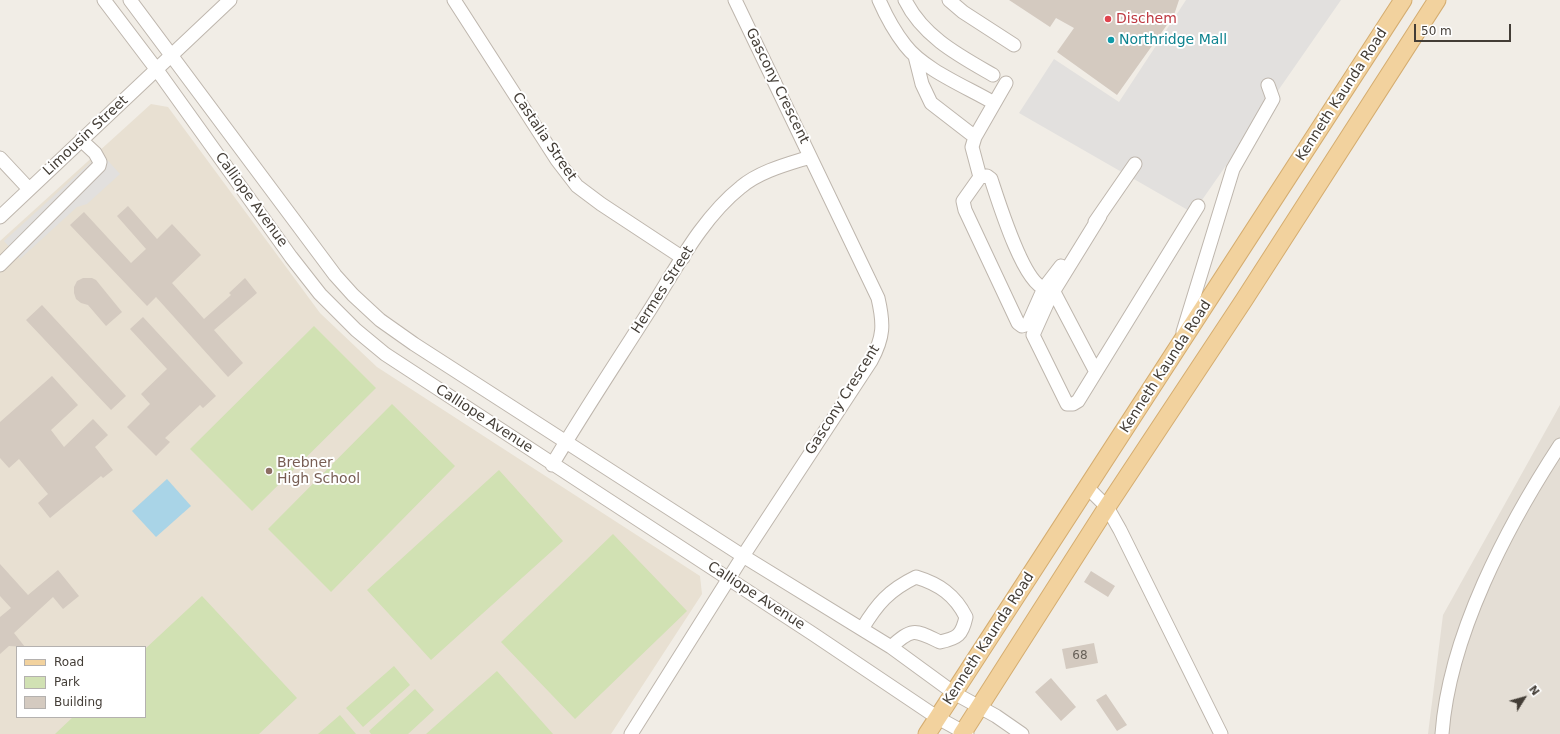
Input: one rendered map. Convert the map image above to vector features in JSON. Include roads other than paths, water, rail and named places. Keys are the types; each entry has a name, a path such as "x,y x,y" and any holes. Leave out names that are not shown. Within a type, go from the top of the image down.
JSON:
{"main road":[{"name":"Kenneth Kaunda Road","path":"927,734 1088,488 1403,0"},
{"name":"Kenneth Kaunda Road","path":"964,733 979,707 1107,507 1249,294 1437,0"}],"street":[{"name":"Calliope Avenue","path":"104,0 158,70 291,257 325,299 385,354 552,465 730,579 938,718 964,733"},
{"name":"Calliope Avenue","path":"130,0 317,252 353,295 380,320 565,443 743,556 892,647 954,693 1022,734"},
{"name":"Limousin Street","path":"0,217 81,140 158,70 230,0"},
{"name":"Castalia Street","path":"454,0 557,160 577,186 601,204 683,258"},
{"name":"Gascony Crescent","path":"631,734 730,579 743,556 871,360 880,344 882,334 878,298 736,0"},
{"path":"879,0 891,25 905,46 915,56 932,68 994,103"},
{"path":"905,0 922,27 950,50 994,75"},
{"path":"949,0 963,12 1014,45"},
{"path":"915,56 922,84 931,103 975,137"},
{"path":"1006,83 975,137 972,147 980,176 963,201 965,210 1018,323 1022,326 1028,324 1048,291 1135,164"},
{"path":"1178,348 1233,169 1274,99 1268,85"},
{"path":"0,265 99,166 100,162 95,153 81,140"},
{"name":"Hermes Street","path":"552,465 683,258 713,215 726,200 743,185 775,169 810,157"},
{"path":"0,158 29,189"},
{"path":"980,176 987,176 991,179 1012,241 1031,274 1040,286 1055,294 1096,372"},
{"path":"1048,291 1033,335 1067,404 1073,404 1078,401 1198,206"},
{"path":"1442,734 1443,719 1464,632 1485,580 1508,532 1541,474 1560,445"},
{"path":"1088,488 1107,507 1221,734"},
{"path":"862,629 874,610 887,595 916,577 929,581 943,588 959,604 966,616 963,630 953,639 940,642 918,632 906,634 892,647"}],"water":[{"path":"167,479 191,506 156,537 132,511"}],"place":[{"name":"Dischem","path":"1108,19"},
{"name":"Northridge Mall","path":"1111,40"},
{"name":"Brebner High School","path":"269,471"}]}
